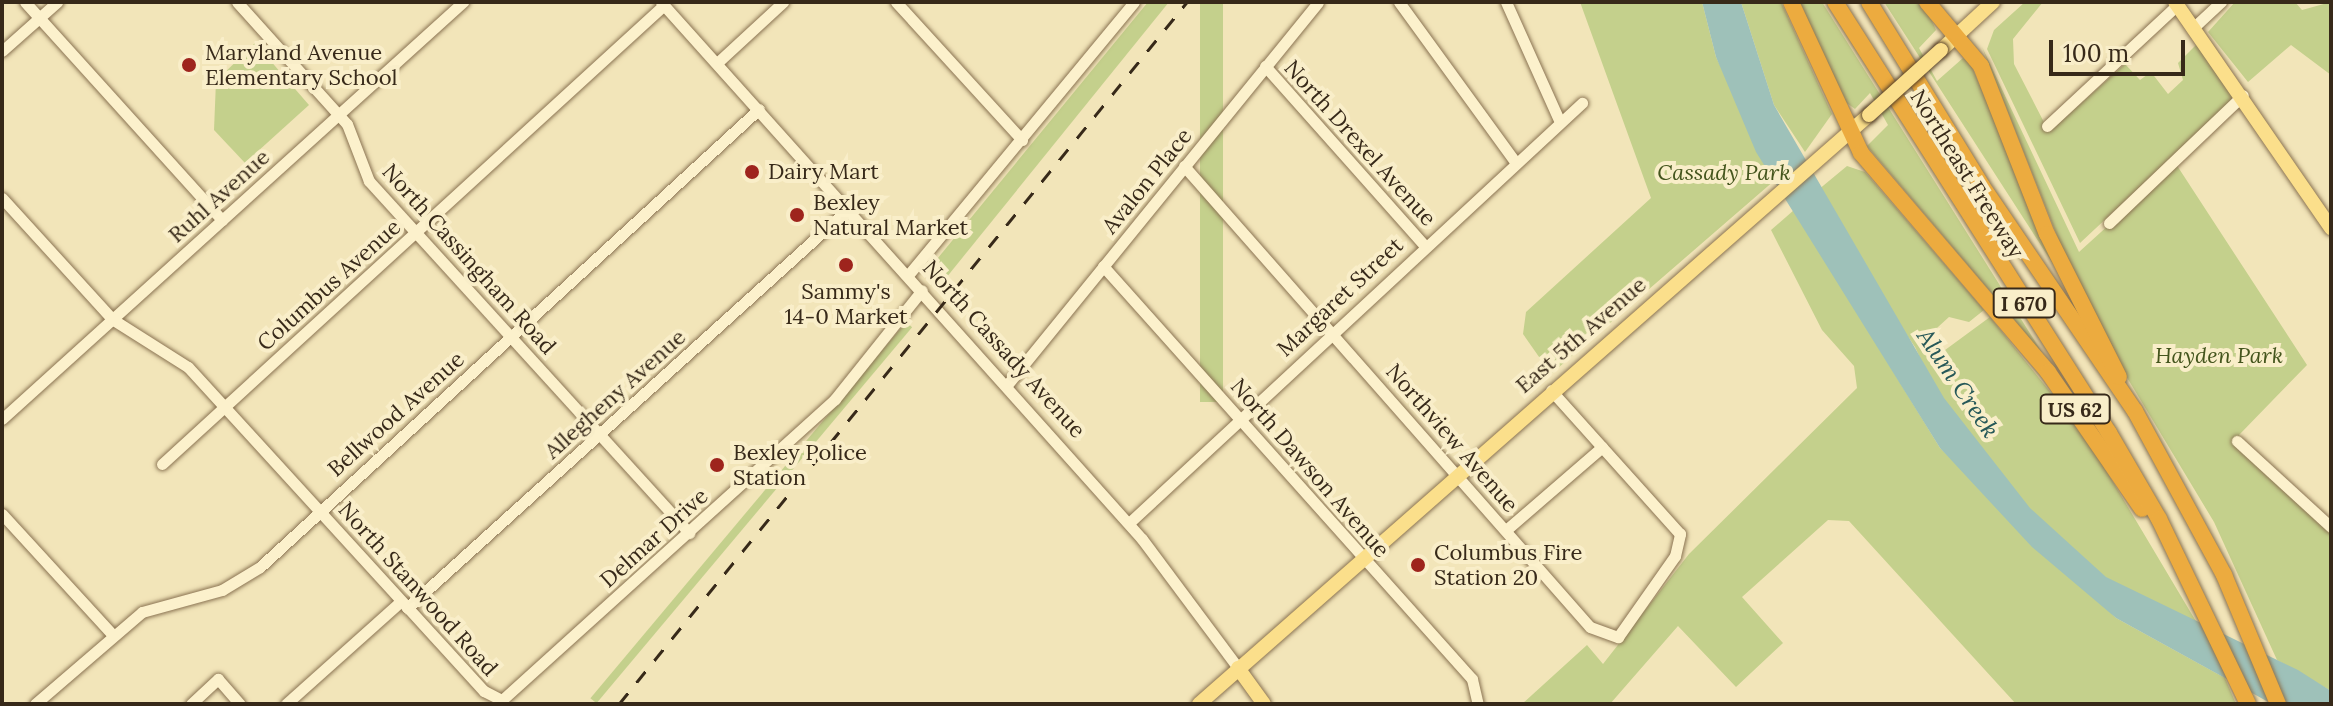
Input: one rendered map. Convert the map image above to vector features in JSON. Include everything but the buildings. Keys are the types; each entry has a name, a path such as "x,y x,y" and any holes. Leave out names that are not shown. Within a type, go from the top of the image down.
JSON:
{"highway":[{"path":"1791,2 1849,133"},
{"name":"Northeast Freeway","path":"1835,2 1891,95 2109,433 2196,595 2248,704"},
{"name":"Northeast Freeway","path":"1869,2 1990,198 2135,411 2236,601 2278,704"},
{"path":"1927,2 1958,34"},
{"name":"US 62","path":"1958,34 1981,66 2047,234 2135,411"},
{"name":"US 62","path":"1849,133 2048,372 2196,595"}],"main road":[{"name":"East 5th Avenue","path":"1199,704 1551,390 1831,149 1993,2"},
{"path":"2176,4 2243,95 2331,228"},
{"name":"North Cassady Avenue","path":"1238,668 1264,704"}],"street":[{"path":"25,2 222,220"},
{"path":"2,51 57,2"},
{"name":"North Cassingham Road","path":"237,2 339,114 366,176 689,533"},
{"path":"717,63 783,2"},
{"path":"896,2 1022,140"},
{"path":"1115,2 1125,13"},
{"path":"909,274 1134,2"},
{"name":"Avalon Place","path":"1007,385 1318,2"},
{"path":"1399,2 1516,163"},
{"path":"1506,2 1560,122"},
{"path":"2194,27 2221,2"},
{"name":"Ruhl Avenue","path":"2,419 456,4"},
{"name":"North Cassady Avenue","path":"662,4 909,274 1129,523 1238,668"},
{"name":"Columbus Avenue","path":"162,464 662,4"},
{"path":"2047,126 2176,4"},
{"name":"North Drexel Avenue","path":"1265,66 1425,246"},
{"path":"2109,223 2243,95"},
{"name":"Margaret Street","path":"1129,523 1239,417 1582,103"},
{"name":"Bellwood Avenue","path":"35,704 113,635 161,604 239,582 759,109"},
{"name":"Northview Avenue","path":"1184,166 1506,530 1608,639 1627,630 1681,541 1602,447"},
{"name":"North Stanwood Road","path":"2,198 112,319 188,367 484,691 502,700"},
{"name":"Allegheny Avenue","path":"286,704 600,434 849,208"},
{"name":"North Dawson Avenue","path":"1103,266 1472,679 1479,702"},
{"name":"Delmar Drive","path":"502,700 835,399 922,290"},
{"path":"1506,530 1602,447 1551,390"},
{"path":"2237,441 2331,527"},
{"path":"2,514 113,635"},
{"path":"191,704 218,679 240,704"}],"green space":[{"path":"1148,2 1169,2 946,278 934,280 933,264"},
{"path":"1200,2 1223,2 1223,402 1200,402"},
{"name":"Cassady Park","path":"1580,2 1702,2 1716,57 1775,180 1551,374 1523,334 1526,312 1651,198"},
{"path":"1741,2 1781,2 1832,114 1805,152 1774,105"},
{"path":"1799,2 1822,2 2043,354 1867,146 1888,125 1870,93 1855,109 1844,101"},
{"path":"1884,2 1917,2 1931,19 1936,30 1919,48 1937,81 1963,58 1971,65 2064,281"},
{"path":"2025,2 2043,2 2013,39 2014,64 2049,132 2125,64 2140,80 2151,72 2168,94 2183,80 2178,63 2197,44 2235,98 2080,243 1987,49 1994,30"},
{"path":"2235,2 2295,2 2302,10 2331,2 2331,75 2291,45 2248,82 2208,32"},
{"path":"255,43 309,105 245,163 214,130 216,81"},
{"name":"Hayden Park","path":"1982,47 2079,252 2176,164 2307,365 2239,435 2331,521 2331,691 2277,660 2214,522 2111,351 2068,263"},
{"path":"1847,166 1865,172 1984,310 1969,322 1949,317 1927,337 1941,353 1990,317 2085,435 2197,623 2094,587 1954,431 1915,347 1812,195"},
{"path":"1794,210 1940,448 2116,618 2225,678 2236,704 2016,704 1849,521 1828,520 1742,597 1783,643 1736,687 1678,626 1610,704 1522,704 1587,645 1603,664 1689,554 1857,388 1854,366 1822,330 1771,230"},
{"path":"906,322 912,327 597,703 590,698"}],"water":[{"path":"1702,2 1741,2 1774,105 1944,398 2030,508 2106,577 2298,670 2331,691 2331,704 2272,704 2116,618 2032,547 1940,448 1756,152 1716,57"}],"railway":[{"path":"619,704 1187,2"}],"place":[{"name":"Maryland Avenue Elementary School","path":"189,65"},
{"name":"Dairy Mart","path":"752,172"},
{"name":"Bexley Natural Market","path":"797,215"},
{"name":"Sammy's 14-0 Market","path":"846,265"},
{"name":"Bexley Police Station","path":"717,465"},
{"name":"Columbus Fire Station 20","path":"1418,565"}],"water label":[{"name":"Alum Creek","path":"1958,383"}]}
